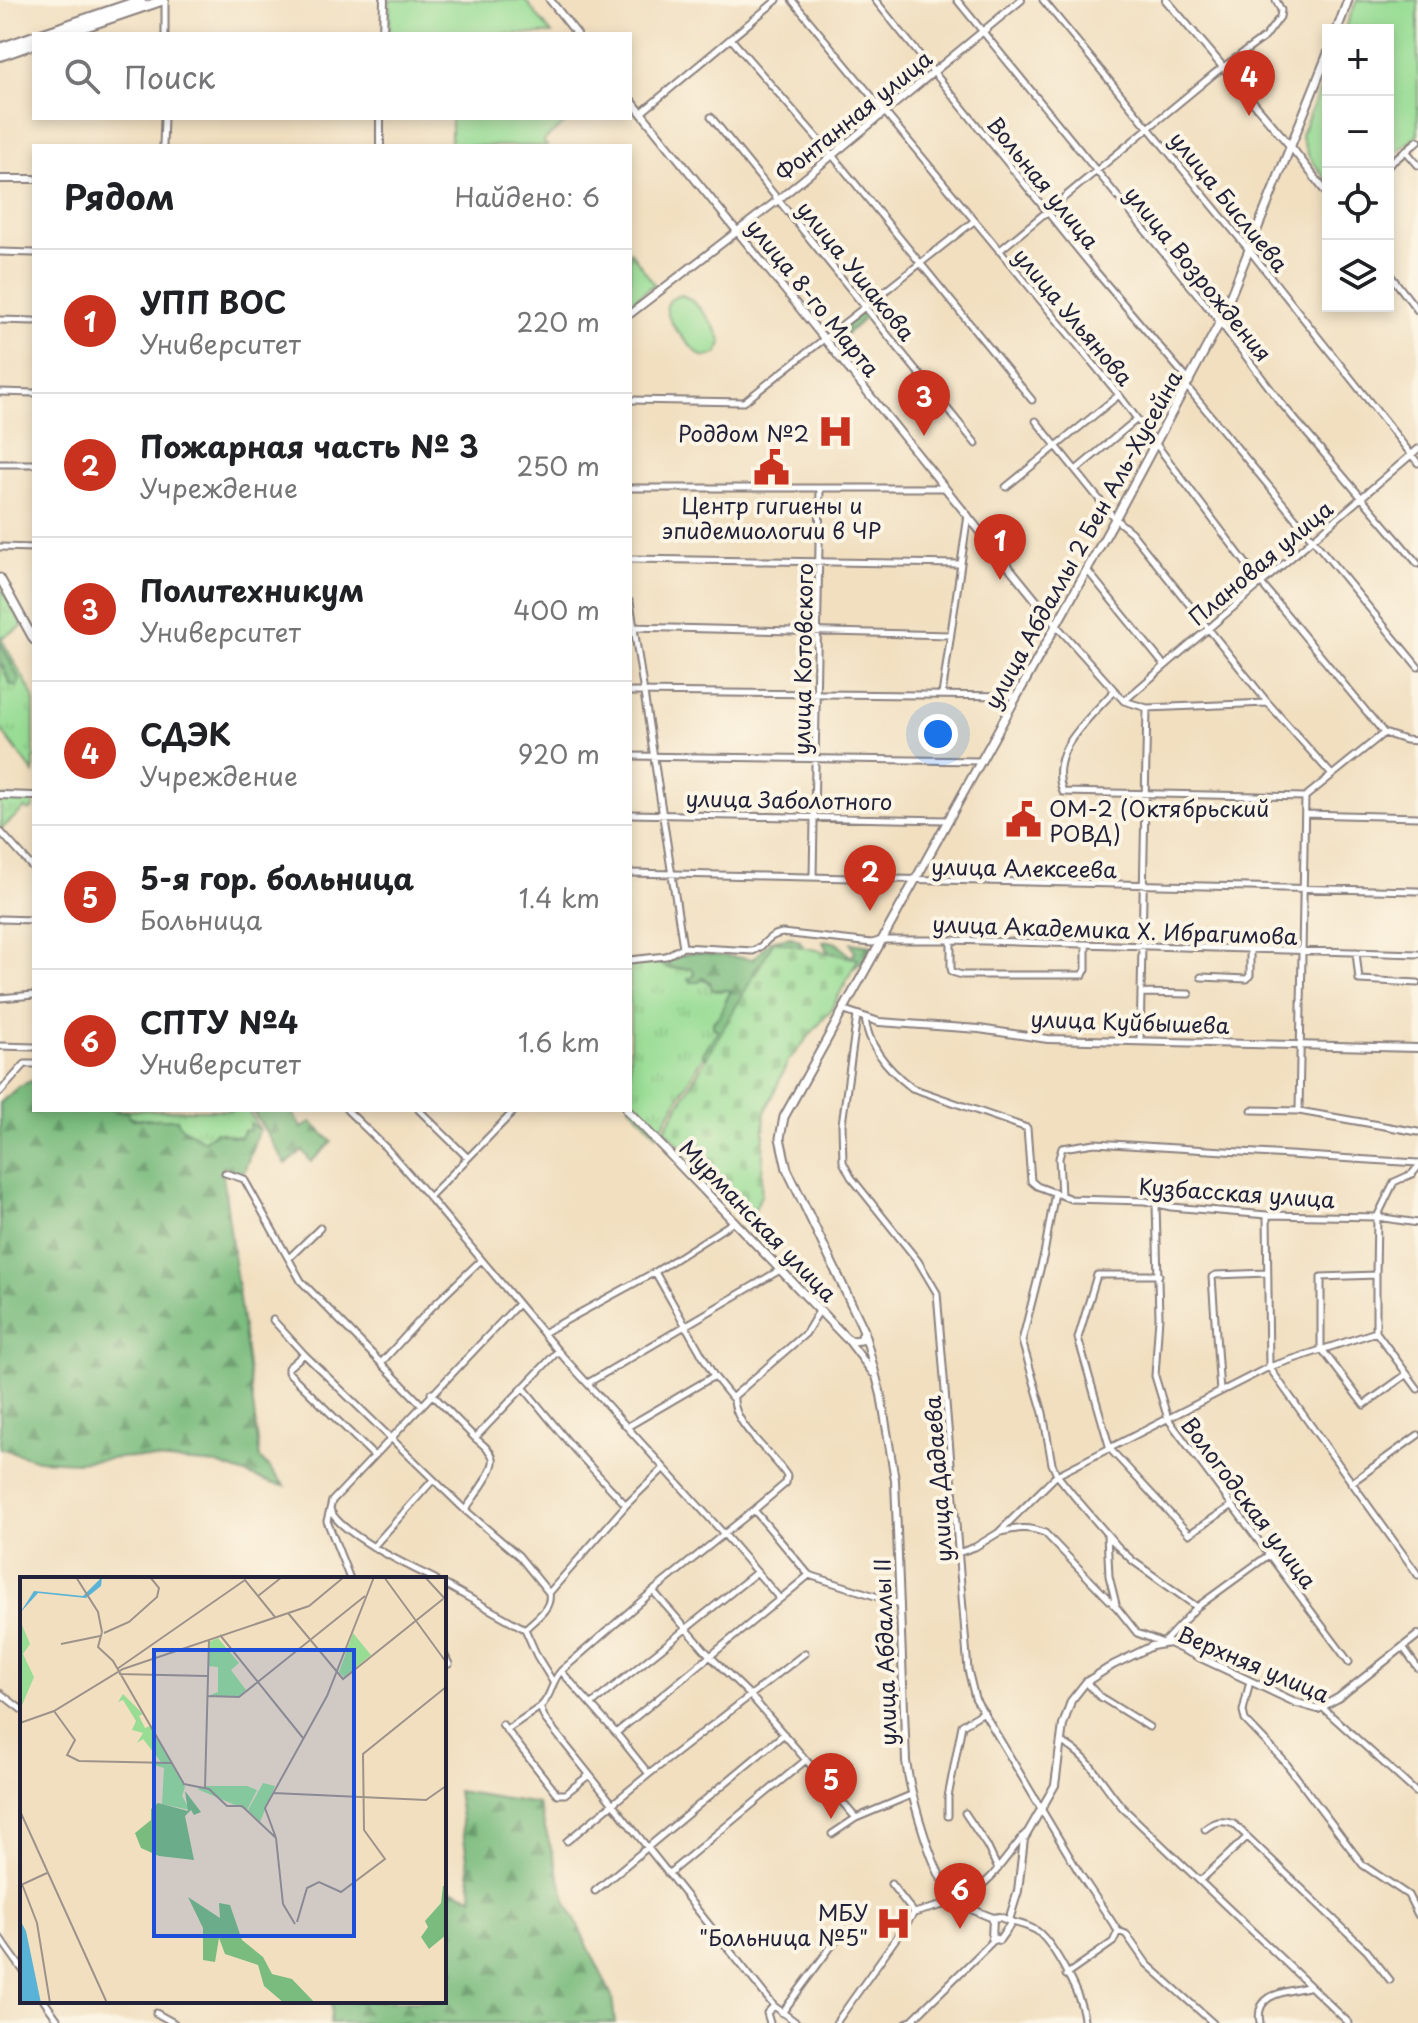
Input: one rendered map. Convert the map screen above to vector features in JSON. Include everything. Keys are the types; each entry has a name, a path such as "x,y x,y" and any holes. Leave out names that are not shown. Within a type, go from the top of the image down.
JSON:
{"main road":[{"path":"46,32 120,3 141,0"},
{"path":"70,32 165,0"},
{"path":"1339,24 1348,0"},
{"path":"0,48 32,37"},
{"path":"0,56 32,45"},
{"name":"улица Абдаллы 2 Бен Аль-Хусейна","path":"864,1331 796,1193 784,1158 780,1138 788,1109 1189,384 1250,251 1322,69"},
{"path":"0,578 29,623"},
{"name":"Мурманская улица","path":"629,1112 846,1338"},
{"path":"846,1338 861,1340 864,1331"}],"street":[{"path":"165,0 165,32"},
{"path":"383,32 384,0"},
{"path":"550,0 575,32"},
{"path":"641,113 777,0"},
{"name":"улица Ульянова","path":"792,0 1119,395 1260,582 1384,733"},
{"name":"Вольная улица","path":"875,0 1418,667"},
{"name":"улица Возрождения","path":"957,0 1220,322 1281,403 1418,564"},
{"name":"Фонтанная улица","path":"632,312 778,200 1021,0"},
{"name":"улица Бислиева","path":"1043,0 1250,251 1418,463"},
{"path":"1166,0 1322,187"},
{"path":"999,251 1265,37 1277,24 1281,10 1276,0"},
{"path":"732,40 832,155 1032,400"},
{"name":"улица 8-го Марта","path":"632,102 1113,692 1124,701 1147,708 1268,703"},
{"name":"улица Ушакова","path":"711,117 976,444"},
{"path":"163,144 164,120"},
{"path":"380,120 380,144"},
{"path":"1394,160 1418,141"},
{"path":"1406,151 1418,165"},
{"path":"0,179 32,179"},
{"path":"632,400 744,402 974,221"},
{"path":"0,252 32,253"},
{"path":"1394,280 1418,311"},
{"path":"0,320 32,321"},
{"path":"0,392 32,393"},
{"path":"1006,487 1119,395"},
{"path":"1076,470 1137,419"},
{"path":"1036,421 1115,519 1131,532 1268,703 1332,775"},
{"name":"Плановая улица","path":"1124,701 1418,449"},
{"path":"0,464 32,464"},
{"path":"632,488 946,488"},
{"name":"улица Котовского","path":"813,877 820,489"},
{"path":"942,695 968,515"},
{"path":"0,547 32,548"},
{"path":"632,559 960,564"},
{"path":"1087,570 1164,665"},
{"path":"683,947 646,693 632,627 949,635"},
{"path":"632,692 1015,696"},
{"path":"1113,692 1064,749 1063,792 1305,797 1384,733 1418,741"},
{"path":"1140,1041 1147,708"},
{"path":"632,756 980,761"},
{"path":"0,795 32,796"},
{"path":"1299,1111 1305,797"},
{"name":"улица Заболотного","path":"632,814 947,820"},
{"path":"1305,814 1418,817"},
{"path":"1,833 32,867"},
{"name":"улица Алексеева","path":"632,873 1418,891"},
{"path":"0,919 32,920"},
{"name":"улица Академика Х. Ибрагимова","path":"632,960 666,956 683,947 753,951 772,935 782,933 872,943 882,940 951,940 1418,954"},
{"path":"951,940 952,972 962,975 1083,975 1086,969 1086,944"},
{"path":"1201,977 1247,979 1250,975 1250,949"},
{"path":"1356,952 1359,980 1418,983"},
{"path":"1142,993 1189,994"},
{"path":"0,998 32,995"},
{"name":"улица Куйбышева","path":"843,1010 899,1025 979,1029 1048,1039 1418,1048"},
{"path":"861,1017 870,1042 899,1078 912,1088 1027,1128 1031,1181 1058,1194"},
{"name":"улица Дадаева","path":"861,1017 842,1124 841,1156 851,1177 918,1261 937,1293 968,1670 975,1698 1118,1931 1126,1934 1147,1964 1213,2023"},
{"path":"0,1046 32,1047"},
{"path":"0,1092 25,1064 32,1064"},
{"path":"1252,1110 1299,1111 1418,1132"},
{"path":"349,1112 386,1148 558,1351 780,1599"},
{"path":"421,1112 468,1158"},
{"path":"429,1197 513,1112"},
{"path":"1197,1607 1133,1561 1107,1535 1057,1475 1049,1451 1043,1413 1022,1341 1058,1194 1062,1148 1095,1143 1418,1165 1412,1174 1394,1182 1377,1217 1376,1332 1418,1389"},
{"path":"225,1173 244,1179 307,1289 421,1404"},
{"name":"Кузбасская улица","path":"1058,1194 1071,1199 1135,1200 1267,1215 1377,1217 1418,1223"},
{"name":"Вологодская улица","path":"1156,1204 1159,1275 1155,1376 1168,1419 1349,1662"},
{"path":"1267,1215 1269,1367 1418,1575"},
{"path":"543,1333 655,1272 736,1221"},
{"path":"289,1258 320,1228"},
{"path":"381,1363 430,1309 480,1261"},
{"path":"588,1383 782,1269"},
{"path":"589,1775 565,1794 557,1794 504,1727 540,1707 549,1698 553,1682 561,1671 653,1591 786,1483 785,1473 743,1423 733,1399 714,1376 655,1272"},
{"path":"1220,1392 1212,1277 1267,1273"},
{"path":"1159,1275 1098,1275 1087,1307 1078,1339 1110,1449 1189,1534 1233,1505"},
{"path":"1376,1275 1321,1277 1321,1348 1362,1405 1407,1374"},
{"path":"349,1577 327,1521 337,1495 518,1304"},
{"path":"733,1399 743,1385 806,1333 820,1310"},
{"path":"273,1320 433,1480 519,1556 549,1593 550,1600 547,1608 525,1629"},
{"name":"улица Абдаллы II","path":"864,1331 878,1382 894,1471 906,1761 911,1795 941,1877 958,1901"},
{"path":"958,1553 998,1533 1057,1475 1269,1367 1376,1332"},
{"path":"846,1338 871,1368 878,1382"},
{"path":"475,1438 558,1351"},
{"path":"304,1354 288,1371 374,1456"},
{"path":"627,1427 714,1376"},
{"path":"523,1387 626,1505"},
{"path":"431,1393 491,1453 494,1460 492,1469 465,1510"},
{"path":"1351,1483 1418,1435"},
{"path":"549,1593 626,1505 664,1468"},
{"path":"373,1547 433,1480"},
{"path":"330,1508 334,1519 373,1547 431,1577"},
{"path":"754,1510 809,1575 900,1604"},
{"name":"Верхняя улица","path":"998,1533 1020,1527 1045,1533 1137,1633 1181,1647 1305,1706 1323,1708 1418,1794"},
{"path":"1107,1535 1109,1576 1118,1609"},
{"path":"906,2023 994,1940 999,1940 1011,1921 1023,1845 1055,1785 1060,1742 1071,1701 1086,1682 1127,1658 1163,1643 1197,1607 1270,1554"},
{"path":"592,1704 757,1572"},
{"path":"616,1733 809,1575"},
{"path":"446,1585 525,1629 553,1682"},
{"path":"653,1591 711,1657 750,1695 856,1818"},
{"path":"1323,1708 1418,1635"},
{"path":"1403,1647 1418,1668"},
{"path":"567,1841 805,1653"},
{"path":"446,1658 449,1664"},
{"path":"561,1671 649,1774"},
{"path":"1250,1681 1243,1711 1245,1720 1285,1762 1363,1865 1408,1895 1418,1915"},
{"path":"1086,1682 1099,1696 1149,1727"},
{"path":"0,1693 20,1708"},
{"path":"540,1707 545,1719 774,2006 797,2023"},
{"path":"948,1816 948,1797 962,1725 984,1712"},
{"path":"595,1891 784,1734"},
{"path":"1060,1742 1086,1761 1123,1808 1349,2023"},
{"path":"668,1874 806,1760"},
{"path":"832,1834 856,1818 911,1795"},
{"path":"965,1813 998,1869"},
{"path":"1205,1829 1214,1822 1224,1820 1234,1824 1367,1951 1390,1980"},
{"path":"836,2023 914,1913 958,1901 976,1891 1035,1823"},
{"path":"1200,1881 1247,1837"},
{"path":"891,1884 914,1913"},
{"path":"958,1901 993,1918 1026,1925 1038,1932 1066,1975 1080,2004 1084,2023"},
{"path":"993,1918 991,1931 994,1940"},
{"path":"1066,1975 1113,1942 1118,1931"},
{"path":"0,1938 20,1966"},
{"path":"782,2013 836,1940"},
{"path":"1260,2023 1258,2011 1261,2003 1278,1994 1308,1987"},
{"path":"45,2003 60,2023"},
{"path":"770,2023 767,2013 774,2006"},
{"path":"156,2013 174,2023"}],"green space":[{"path":"390,0 525,0 550,32 389,32"},
{"path":"1357,0 1418,0 1418,135 1394,154 1394,24 1347,24"},
{"path":"1322,84 1322,174 1308,155 1301,135"},
{"path":"451,120 569,120 543,141 545,144 451,144"},
{"path":"632,254 654,284 632,301"},
{"path":"682,295 700,309 716,330 722,343 717,354 700,355 672,323 667,306 671,299"},
{"path":"866,310 870,313 844,336 852,347 844,353 839,350 834,334"},
{"path":"0,586 23,626 1,638 32,693 32,770 0,729"},
{"path":"0,642 20,680 17,687 10,684 0,665"},
{"path":"0,797 32,798 32,809 29,811 25,808 1,829"},
{"path":"791,937 800,941 805,951 828,953 823,942 828,941 836,943 851,957 855,953 851,943 871,946 872,952 848,974 846,985 839,991 707,1061 703,1053 718,1031 713,1027 713,1022 731,990 712,990 710,982 703,978 699,982 691,982 688,979 694,976 693,969 668,968 656,961 694,953 753,959 770,941"},
{"path":"774,941 858,959 831,1010 788,1061 765,1113 761,1195 752,1216 713,1184 665,1129"},
{"path":"656,961 668,968 693,969 694,976 688,979 704,980 716,991 731,990 716,1019 718,1031 657,1135 632,1108 632,962"},
{"path":"32,1081 32,1112 128,1112 132,1119 177,1119 180,1126 204,1141 217,1133 240,1137 244,1131 250,1130 250,1123 259,1129 244,1172 230,1171 225,1165 222,1169 260,1458 285,1486 217,1464 130,1457 77,1462 38,1460 0,1448 0,1103 19,1086"},
{"path":"128,1112 249,1112 259,1129 250,1124 250,1131 244,1131 240,1137 215,1132 204,1141 175,1124 128,1116"},
{"path":"253,1112 291,1112 302,1128 311,1122 332,1142 311,1162 303,1151 286,1164"},
{"path":"457,1791 538,1804 567,1903 612,1996 615,2023 330,2023 332,2003 446,2003 446,1888 473,1897"}],"place":[{"name":"СДЭК","path":"1249,116"},
{"name":"Роддом №2","path":"835,432"},
{"name":"Политехникум","path":"924,436"},
{"name":"Центр гигиены и эпидемиологии в ЧР","path":"772,468"},
{"name":"УПП ВОС","path":"1000,580"},
{"name":"ОМ-2 (Октябрьский РОВД)","path":"1023,820"},
{"name":"Пожарная часть № 3","path":"870,911"},
{"name":"5-я гор. больница","path":"831,1819"},
{"name":"МБУ \"Больница №5\"","path":"894,1924"},
{"name":"СПТУ №4","path":"960,1929"}]}
